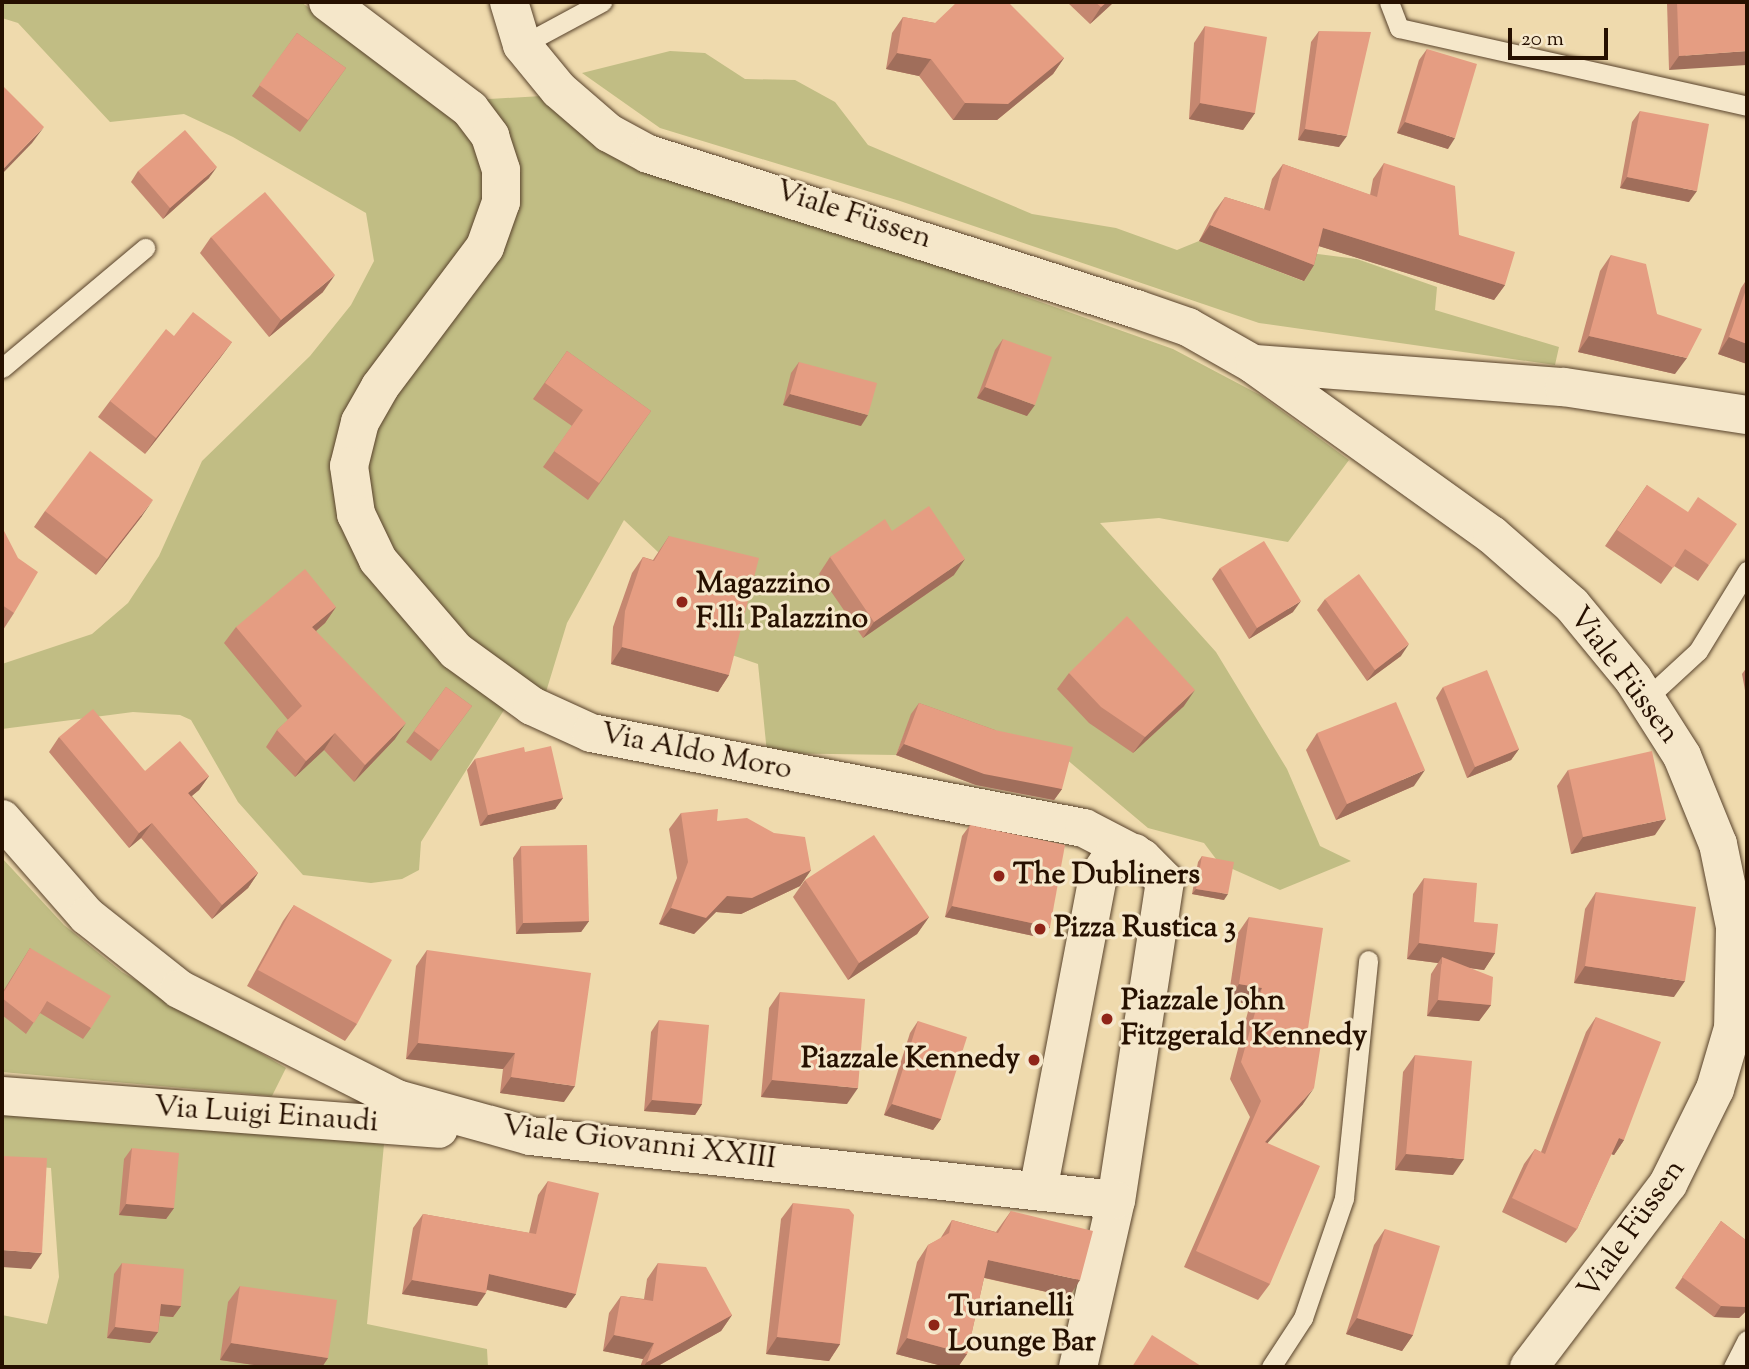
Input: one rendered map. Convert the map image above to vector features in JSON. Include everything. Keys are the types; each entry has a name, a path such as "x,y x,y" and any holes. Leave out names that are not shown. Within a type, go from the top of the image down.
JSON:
{"street":[{"name":"Via Aldo Moro","path":"328,2 390,47 483,124 502,186 485,247 392,368 360,422 352,452 356,514 378,561 418,610 482,673 591,733 1084,828 1134,853"},
{"name":"Via Aldo Moro","path":"357,2 390,47"},
{"path":"374,2 390,47"},
{"name":"Viale Füssen","path":"509,2 522,45 574,105 648,154 1188,327 1254,364 1528,564 1590,625 1647,698 1694,780 1724,864 1736,952 1733,1028 1715,1089 1668,1184 1529,1367"},
{"name":"Viale Füssen","path":"1254,364 1564,387 1747,415"},
{"name":"Viale Giovanni XXIII","path":"2,819 87,916 179,989 374,1090 530,1136 1038,1191"},
{"path":"1078,1367 1116,1200 1167,901 1165,881 1134,853 1108,862 1098,877 1038,1191 1116,1200"},
{"name":"Via Luigi Einaudi","path":"2,1097 530,1136"}],"lane":[{"path":"522,45 602,2"},
{"path":"1389,2 1399,27 1747,106"},
{"path":"2,368 145,248"},
{"path":"1647,698 1698,652 1747,571"},
{"path":"1271,1367 1303,1318 1343,1198 1368,960"},
{"path":"1733,1367 1747,1340"}],"shaded area":[{"path":"2,2 301,2 439,102 542,96 827,226 1173,349 1260,395 1349,460 1288,542 1159,518 1100,523 1216,652 1287,769 1320,846 1351,861 1280,890 1219,863 1204,843 1148,828 1065,758 912,714 896,755 767,753 758,664 729,654 748,574 658,552 624,520 567,623 546,692 504,710 421,842 419,870 402,879 371,883 303,875 238,802 191,720 180,715 133,712 2,729 2,664 92,634 128,603 159,556 202,461 310,356 351,305 374,261 366,213 233,137 184,114 110,122 18,23 2,18"},
{"path":"670,51 705,53 745,79 795,80 835,102 868,145 1032,214 1116,228 1177,250 1199,241 1303,281 1310,253 1357,259 1437,287 1435,310 1559,347 1555,365 1259,323 900,201 660,128 582,73"},
{"path":"2,858 64,925 122,972 286,1068 272,1096 2,1072"},
{"path":"2,1112 384,1144 367,1324 487,1349 488,1367 2,1367 2,1315 47,1324 59,1277 51,1168 2,1164"}],"building":[{"path":"957,2 1008,2 1064,58 1008,104 965,103 931,59 897,53 903,17 935,23"},
{"path":"1677,2 1747,2 1747,51 1679,56"},
{"path":"1205,26 1267,37 1255,113 1200,103"},
{"path":"1319,31 1371,32 1347,136 1305,129"},
{"path":"297,33 346,68 308,120 259,85"},
{"path":"1427,49 1477,64 1455,138 1405,122"},
{"path":"2,85 44,127 2,170"},
{"path":"1640,111 1709,124 1697,191 1627,177"},
{"path":"185,130 217,167 170,208 138,171"},
{"path":"1384,163 1455,186 1459,235 1515,252 1505,285 1323,228 1314,265 1210,225 1225,197 1270,211 1283,164 1377,197"},
{"path":"265,192 335,275 281,320 211,237"},
{"path":"1611,255 1646,264 1657,314 1702,329 1687,358 1589,336"},
{"path":"1747,287 1747,344 1729,337"},
{"path":"193,312 232,342 156,438 110,401 166,329 174,336"},
{"path":"1003,339 1052,357 1035,405 985,387"},
{"path":"567,351 651,411 599,483 554,451 583,410 545,383"},
{"path":"799,362 877,383 868,415 790,394"},
{"path":"90,451 153,500 107,559 45,511"},
{"path":"1647,485 1688,512 1698,497 1737,524 1709,565 1685,549 1673,568 1617,530"},
{"path":"929,506 965,559 874,622 830,557 885,519 892,531"},
{"path":"2,527 18,558 38,572 14,613 2,605"},
{"name":"Magazzino F.lli Palazzino","path":"669,536 759,558 729,675 622,647 625,611 643,557 654,561"},
{"path":"1264,541 1301,601 1257,628 1220,568"},
{"path":"305,569 336,607 312,627 406,723 365,765 335,733 306,761 277,730 302,706 236,627"},
{"path":"1359,574 1409,644 1375,670 1325,599"},
{"path":"1127,616 1195,690 1145,737 1101,707 1069,673"},
{"path":"1487,670 1519,749 1475,767 1443,687"},
{"path":"446,687 472,706 439,750 414,731"},
{"path":"1396,702 1425,770 1347,804 1317,733"},
{"path":"919,703 995,730 1073,747 1062,789 984,774 904,744"},
{"path":"93,709 145,771 180,741 209,776 188,793 258,873 222,905 152,823 139,833 59,737"},
{"path":"551,746 563,798 488,815 475,759 524,747 525,752"},
{"path":"1652,751 1666,819 1583,837 1568,770"},
{"path":"718,809 717,821 747,818 774,833 805,837 811,870 752,898 727,896 706,918 671,908 688,862 681,813"},
{"path":"970,825 1065,845 1050,927 952,906"},
{"path":"874,835 929,917 859,963 805,880"},
{"path":"587,845 589,921 523,923 521,846"},
{"path":"1202,856 1234,862 1228,894 1196,889"},
{"path":"1424,878 1477,883 1474,922 1498,924 1495,953 1419,943"},
{"path":"1596,892 1696,907 1685,981 1585,966"},
{"path":"294,905 392,960 357,1024 258,970"},
{"path":"1249,917 1323,928 1307,1035 1323,1031 1314,1088 1265,1142 1320,1166 1270,1284 1196,1251 1261,1101 1241,1062 1262,988 1239,984"},
{"path":"30,948 111,996 91,1028 47,1001 34,1023 2,998"},
{"path":"427,950 591,973 575,1086 511,1077 515,1053 418,1043"},
{"path":"1442,957 1493,977 1491,1005 1438,1000"},
{"path":"780,992 865,999 858,1088 772,1080"},
{"path":"1596,1017 1661,1042 1624,1140 1619,1138 1577,1229 1512,1198 1535,1149 1545,1154"},
{"path":"659,1020 709,1025 702,1104 652,1100"},
{"path":"918,1021 967,1037 941,1119 892,1104"},
{"path":"1415,1055 1472,1061 1464,1159 1406,1154"},
{"path":"132,1148 179,1153 174,1208 126,1204"},
{"path":"2,1156 47,1158 42,1253 2,1250"},
{"path":"548,1181 599,1193 576,1294 489,1274 486,1293 412,1280 423,1214 536,1234"},
{"path":"793,1203 849,1209 854,1215 840,1344 777,1337"},
{"name":"Turianelli Lounge Bar","path":"1011,1211 1093,1231 1080,1280 988,1260 967,1354 907,1338 928,1245 949,1233 952,1220 998,1233"},
{"path":"1721,1221 1747,1241 1747,1307 1721,1306 1682,1277"},
{"path":"1385,1229 1440,1246 1413,1335 1357,1318"},
{"path":"122,1263 184,1269 181,1306 161,1304 158,1332 115,1327"},
{"path":"658,1263 706,1267 732,1315 647,1362 654,1343 614,1335 621,1296 653,1301"},
{"path":"240,1286 337,1300 328,1358 231,1343"},
{"path":"1152,1335 1201,1366 1201,1367 1132,1367"}],"place":[{"name":"Magazzino F.lli Palazzino","path":"682,602"},
{"name":"The Dubliners","path":"999,876"},
{"name":"Pizza Rustica 3","path":"1040,929"},
{"name":"Piazzale John Fitzgerald Kennedy","path":"1107,1019"},
{"name":"Piazzale Kennedy","path":"1034,1060"},
{"name":"Turianelli Lounge Bar","path":"934,1325"}]}
